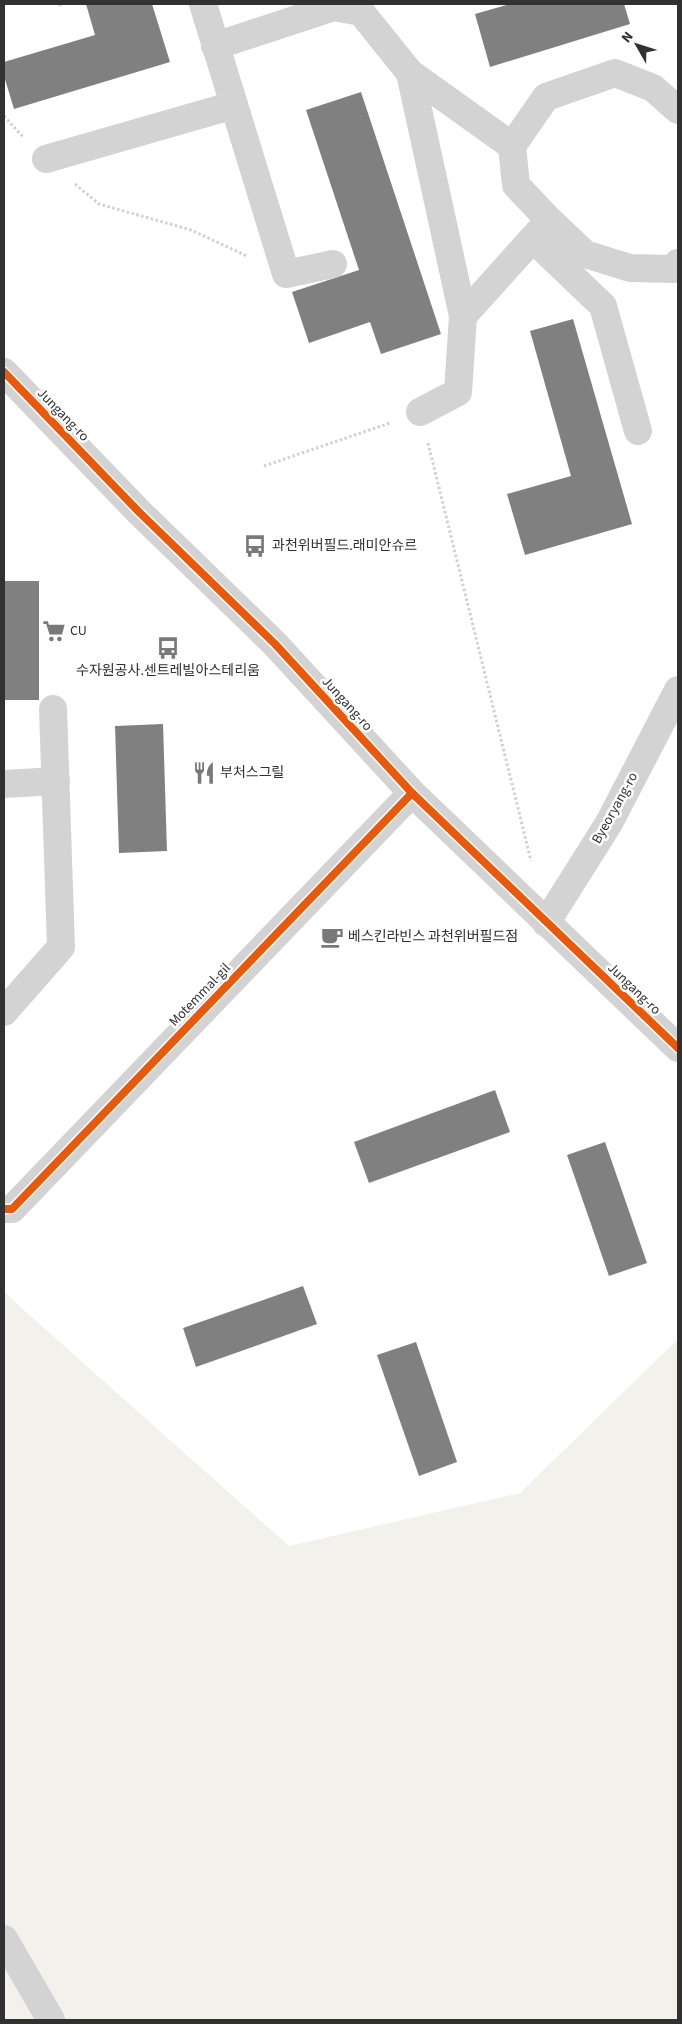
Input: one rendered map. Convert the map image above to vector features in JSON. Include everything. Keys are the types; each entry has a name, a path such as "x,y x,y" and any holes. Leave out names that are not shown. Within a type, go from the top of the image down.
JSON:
{"street":[{"path":"203,4 286,274 333,264"},
{"path":"215,46 334,7 361,12 410,73 512,146"},
{"path":"410,73 463,316 458,392 420,412"},
{"path":"638,431 603,306 541,230 516,185 512,146 546,97 615,74 653,88 678,110"},
{"path":"46,159 234,105"},
{"path":"463,316 541,230"},
{"path":"541,230 585,254 630,268 673,269 678,263"},
{"name":"Jungang-ro","path":"4,373 139,512 275,644 412,793 678,1048"},
{"name":"Byeoryang-ro","path":"546,923 609,823 678,690"},
{"path":"4,1012 61,947 53,709"},
{"path":"4,784 56,781"},
{"name":"Motemmal-gil","path":"4,1209 12,1209 412,793"},
{"path":"4,1939 51,2020"}],"path":[{"path":"4,116 46,159 99,204 191,230 286,274"},
{"path":"264,466 420,412 532,867"}],"shaded area":[{"path":"4,1290 17,1304 289,1546 520,1493 678,1339 678,2020 4,2020"}],"building":[{"path":"86,4 152,4 170,62 14,109 4,76 4,62 95,35"},
{"path":"510,4 624,4 630,24 490,67 475,14"},
{"path":"361,92 441,334 381,354 370,322 309,343 292,292 359,270 306,110"},
{"path":"573,319 632,524 525,555 507,494 571,476 530,331"},
{"path":"4,581 39,581 39,700 4,700"},
{"path":"163,724 167,851 119,853 115,726"},
{"path":"495,1090 510,1132 369,1183 354,1142"},
{"path":"605,1142 647,1263 609,1276 567,1155"},
{"path":"303,1286 317,1324 196,1367 183,1328"},
{"path":"416,1342 457,1462 419,1476 377,1355"}],"cycle path":[{"path":"4,372 139,512 275,644 412,793 678,1048"},
{"path":"4,1209 12,1209 412,793"}],"place":[{"name":"과천위버필드.래미안슈르","path":"255,546"},
{"name":"CU","path":"54,631"},
{"name":"수자원공사.센트레빌아스테리움","path":"168,648"},
{"name":"부처스그릴","path":"204,773"},
{"name":"베스킨라빈스 과천위버필드점","path":"332,937"}]}
